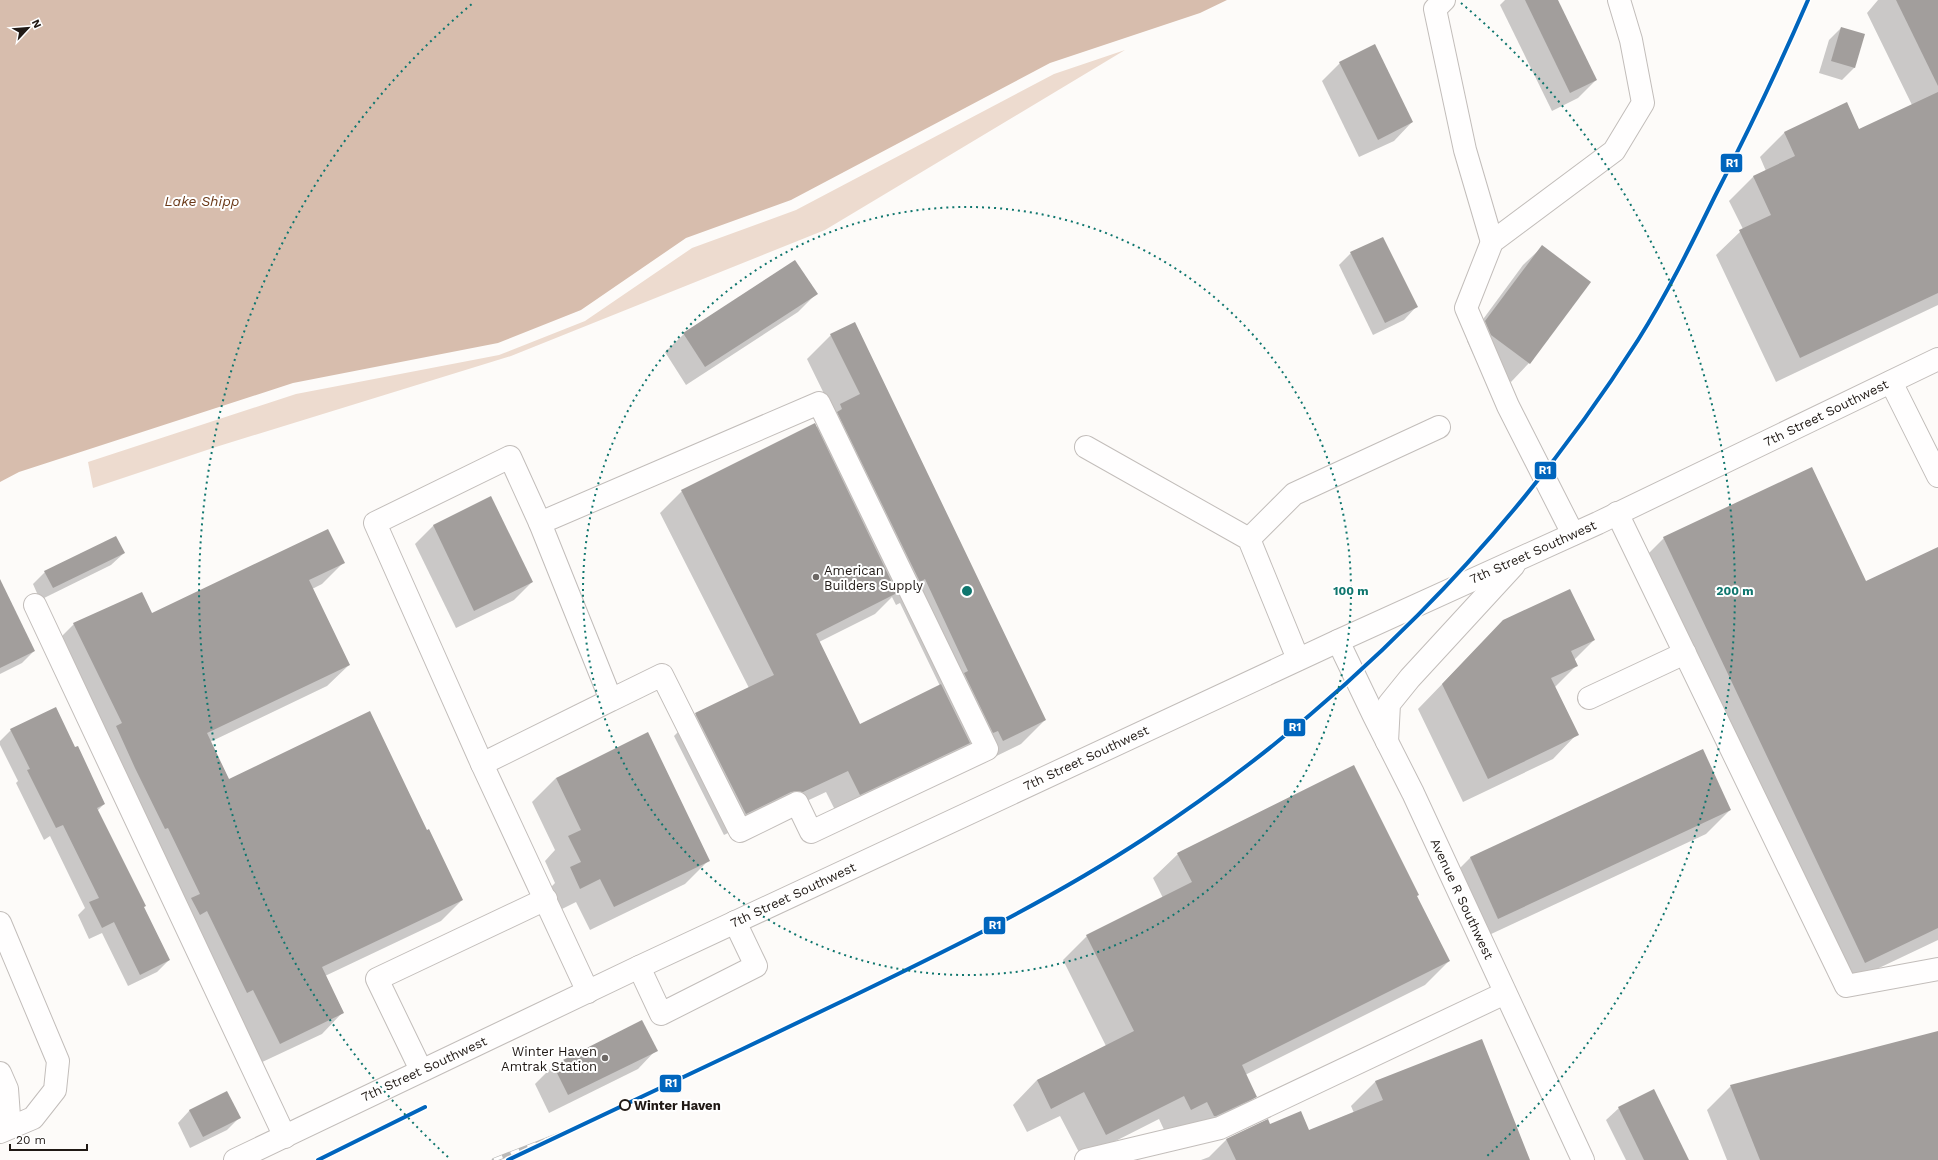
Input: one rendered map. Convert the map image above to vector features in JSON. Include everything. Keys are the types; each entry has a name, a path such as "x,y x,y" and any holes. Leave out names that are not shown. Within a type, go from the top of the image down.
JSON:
{"street":[{"path":"1444,0 1435,9 1465,150 1492,242"},
{"path":"1573,534 1508,406 1466,308 1492,242 1614,151 1643,103 1631,40 1619,0"},
{"name":"7th Street Southwest","path":"236,1160 638,967 1338,640 1573,534 1938,359"},
{"path":"1891,382 1938,476"},
{"path":"482,764 662,675 740,832 797,803 811,832 987,749 819,403 540,523"},
{"path":"1250,539 1294,494 1439,427"},
{"path":"1086,447 1250,539 1298,659"},
{"path":"588,992 482,764 374,523 510,457 540,523 612,700"},
{"path":"1617,513 1846,986 1938,969"},
{"path":"1387,742 1389,704 1410,678 1520,557"},
{"path":"36,604 285,1137"},
{"name":"Avenue R Southwest","path":"1338,640 1413,793 1583,1160"},
{"path":"1589,698 1685,653"},
{"path":"421,1070 377,979 546,899"},
{"path":"0,922 58,1061 55,1090 42,1107 32,1118 0,1132"},
{"path":"638,967 661,1014 756,966 735,922"},
{"path":"1085,1160 1220,1128 1505,993"},
{"path":"0,1073 7,1089 9,1116 0,1132"}],"shaded area":[{"path":"1125,50 825,230 511,356 219,446 93,488 88,462 296,394 499,355 585,321 692,248 796,210 1054,74"}],"water":[{"name":"Lake Shipp","path":"0,0 1227,0 1200,13 1050,63 791,200 686,238 581,310 498,343 293,383 19,472 0,482"}],"building":[{"path":"1525,0 1558,0 1597,80 1570,93"},
{"path":"1896,0 1938,0 1938,86"},
{"path":"1841,27 1865,34 1855,68 1831,61"},
{"path":"1375,44 1413,122 1378,140 1339,62"},
{"path":"1938,92 1938,293 1800,358 1739,230 1771,215 1753,176 1795,156 1784,132 1847,102 1859,129"},
{"path":"1383,237 1418,307 1385,323 1350,252"},
{"path":"1542,245 1591,282 1530,364 1491,335 1485,321"},
{"path":"795,260 818,294 705,367 683,333"},
{"path":"855,322 1046,720 1003,741 998,731 993,733 964,673 968,671 925,579 920,582 837,412 842,409 840,404 860,394 830,334"},
{"path":"815,423 897,593 816,634 860,724 941,684 970,743 860,795 848,771 803,792 791,792 746,814 695,713 774,675 681,490"},
{"path":"1812,467 1866,581 1938,547 1938,928 1865,963 1663,537"},
{"path":"491,496 533,582 474,611 433,525"},
{"path":"328,529 345,563 309,580 350,665 207,733 229,779 370,711 427,830 429,829 463,900 322,967 344,1013 280,1044 253,990 247,993 207,911 200,915 191,898 200,894 168,828 165,829 135,768 116,726 122,723 73,623 142,592 152,613"},
{"path":"116,536 125,553 53,588 44,571"},
{"path":"0,579 35,651 0,668"},
{"path":"1570,589 1595,640 1571,651 1578,666 1551,678 1579,735 1488,779 1442,684 1503,620"},
{"path":"56,707 75,747 78,746 105,804 97,808 146,906 144,907 170,960 140,975 114,922 102,928 89,902 99,898 63,825 56,828 27,770 30,769 10,729"},
{"path":"648,732 710,861 614,907 600,879 580,889 570,867 581,862 568,836 581,830 556,778"},
{"path":"1703,749 1731,810 1498,919 1470,857"},
{"path":"1354,765 1450,961 1242,1065 1257,1097 1216,1116 1214,1116 1207,1102 1191,1110 1184,1096 1106,1135 1084,1092 1051,1109 1037,1080 1134,1031 1086,935 1192,882 1177,853"},
{"name":"Winter Haven Amtrak Station","path":"642,1020 658,1051 568,1095 553,1065"},
{"path":"1938,1031 1938,1160 1760,1160 1730,1085"},
{"path":"1482,1039 1530,1160 1236,1160 1226,1139 1268,1119 1270,1124 1301,1111 1309,1130 1383,1100 1375,1081"},
{"path":"1654,1089 1689,1160 1644,1160 1618,1107"},
{"path":"227,1091 241,1118 203,1137 189,1110"}],"railway":[{"path":"318,1160 425,1107"},
{"path":"494,1160 571,1130"}],"transit line":[{"name":"R1","path":"508,1160 889,979 1001,922 1074,882 1145,838 1218,788 1287,734 1354,676 1418,615 1479,551 1536,483 1589,413 1649,323 1669,287 1763,99 1808,0"},
{"name":"R1","path":"318,1160 425,1107"}],"place":[{"name":"American Builders Supply","path":"816,577"},
{"name":"Winter Haven Amtrak Station","path":"605,1058"},
{"name":"Winter Haven","path":"625,1105"}]}
